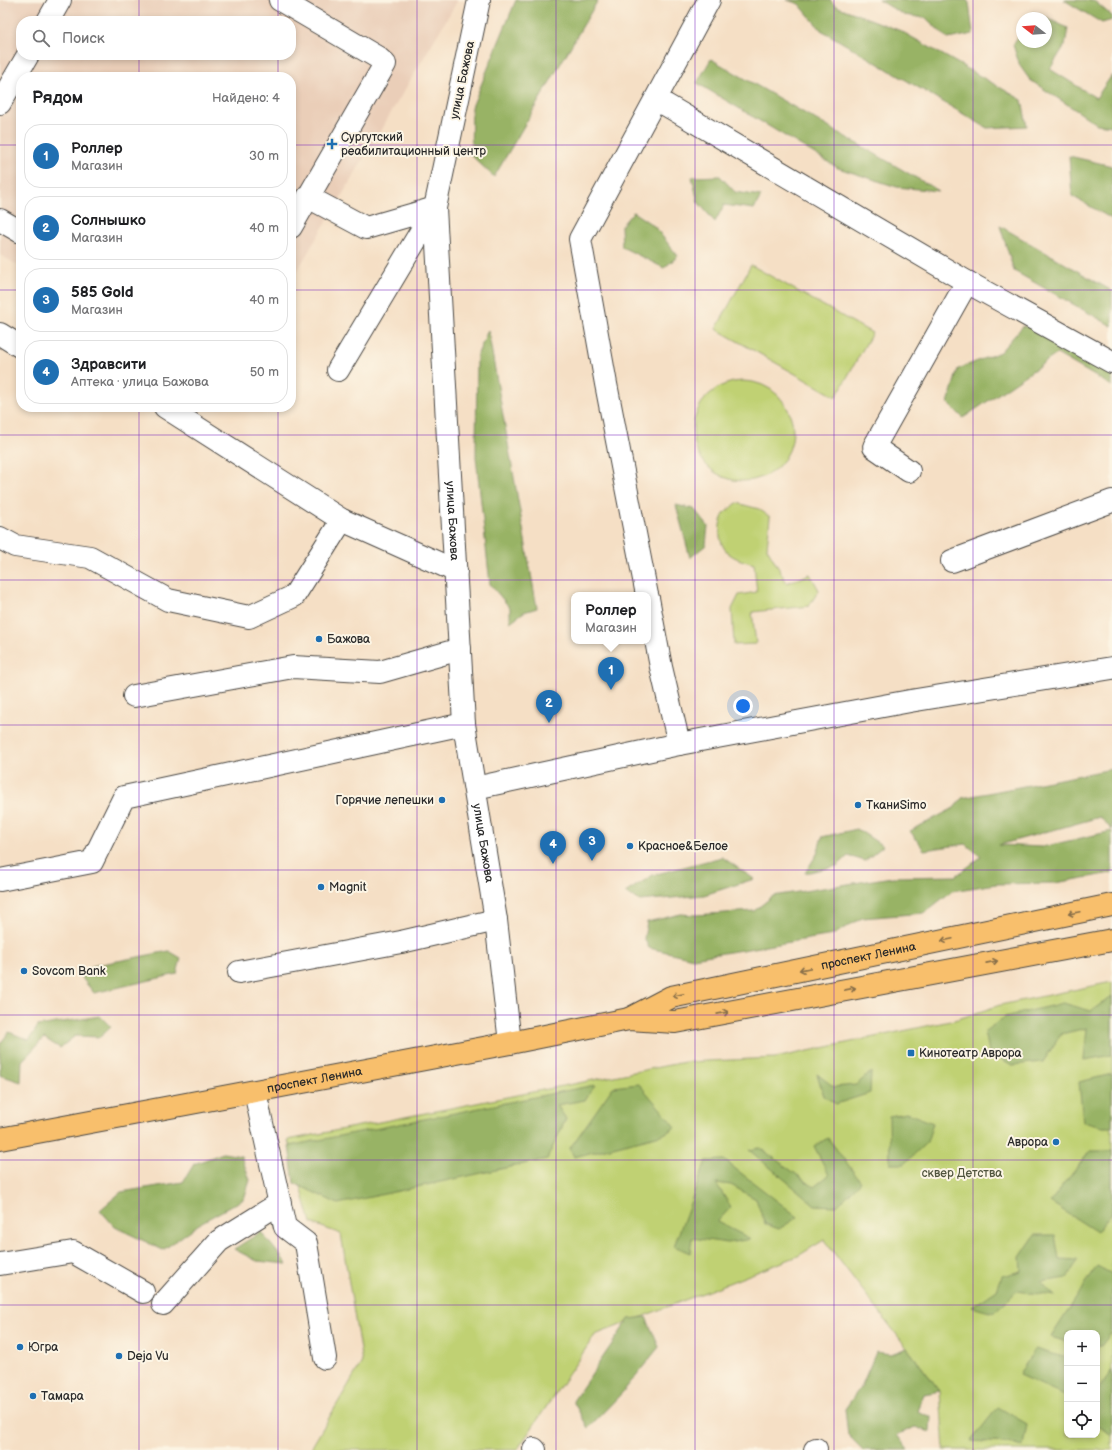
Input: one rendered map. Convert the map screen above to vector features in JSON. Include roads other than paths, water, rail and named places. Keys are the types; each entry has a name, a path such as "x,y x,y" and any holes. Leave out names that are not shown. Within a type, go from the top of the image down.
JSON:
{"main road":[{"name":"проспект Ленина","path":"629,1019 671,997 1112,905"},
{"name":"проспект Ленина","path":"0,1139 255,1092 629,1019 675,1022 1112,940"}],"street":[{"path":"51,16 60,0"},
{"path":"280,0 377,57 385,64 296,218"},
{"name":"улица Бажова","path":"479,0 435,208 464,724 496,920 510,1043"},
{"path":"646,592 580,240 709,0"},
{"path":"18,72 25,60"},
{"path":"0,103 16,76"},
{"path":"656,99 967,282 1112,362"},
{"path":"308,197 366,228 435,208"},
{"path":"338,370 435,208"},
{"path":"0,220 16,229"},
{"path":"908,471 874,447 967,282"},
{"path":"0,334 16,344"},
{"path":"174,412 342,520 456,571"},
{"path":"952,561 1112,501"},
{"path":"0,538 15,546 90,557 168,600 249,617 294,596 342,520"},
{"path":"651,613 679,744"},
{"path":"134,696 293,667 380,672 460,649"},
{"path":"475,788 679,744 910,701 1112,668"},
{"path":"0,880 92,862 124,798 464,724"},
{"path":"239,972 401,942 496,920"},
{"path":"255,1092 285,1226 306,1243 325,1358"},
{"path":"163,1304 219,1241 280,1203"},
{"path":"0,1264 72,1252 144,1292"}],"place":[{"name":"Сургутский реабилитационный центр","path":"332,144"},
{"name":"Бажова","path":"319,639"},
{"name":"Роллер","path":"611,690"},
{"name":"Солнышко","path":"549,723"},
{"name":"Горячие лепешки","path":"442,800"},
{"name":"ТканиSimo","path":"858,805"},
{"name":"Красное&Белое","path":"630,846"},
{"name":"585 Gold","path":"592,861"},
{"name":"Здравсити","path":"553,864"},
{"name":"Magnit","path":"321,887"},
{"name":"Sovcom Bank","path":"24,971"},
{"name":"Кинотеатр Аврора","path":"911,1053"},
{"name":"Аврора","path":"1056,1142"},
{"name":"Югра","path":"20,1347"},
{"name":"Deja Vu","path":"119,1356"},
{"name":"Тамара","path":"33,1396"}],"park label":[{"name":"сквер Детства","path":"962,1173"}]}
